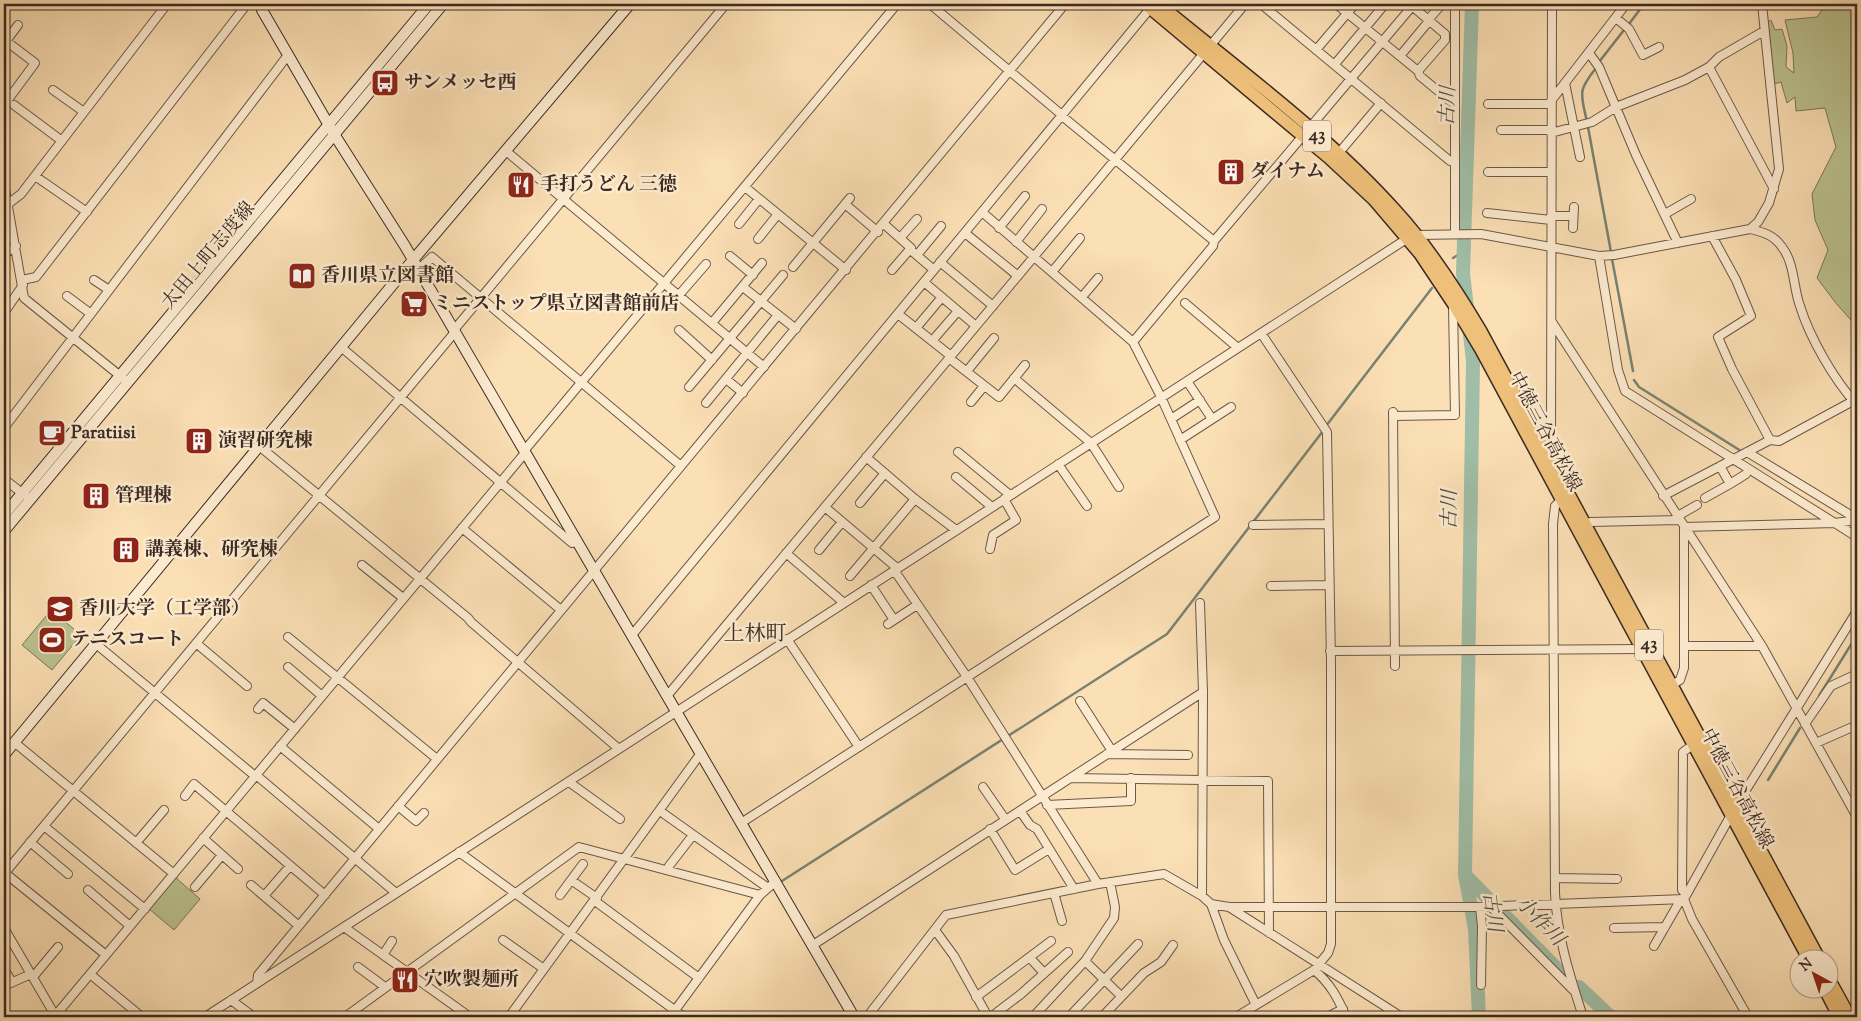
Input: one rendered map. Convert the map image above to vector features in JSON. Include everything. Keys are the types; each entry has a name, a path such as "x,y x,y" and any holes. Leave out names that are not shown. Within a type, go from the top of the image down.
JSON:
{"main road":[{"name":"中徳三谷高松線","path":"1152,5 1305,132 1412,237 1538,448"},
{"name":"中徳三谷高松線","path":"1305,132 1338,154 1380,193 1412,237 1455,288 1481,331 1538,448 1734,812 1803,948"},
{"name":"中徳三谷高松線","path":"1564,497 1584,525 1646,649"},
{"name":"中徳三谷高松線","path":"1734,812 1813,948"},
{"path":"1830,998 1840,1017"},
{"path":"1832,998 1832,1001 1850,1017"}],"street":[{"path":"7,209 21,194 167,4"},
{"path":"4,313 23,282 36,277 247,4"},
{"name":"太田上町志度線","path":"332,129 429,4"},
{"name":"太田上町志度線","path":"4,531 26,496 124,378 332,129 443,4"},
{"path":"4,755 341,347 416,264 506,151 630,4"},
{"path":"106,955 4,873 726,4"},
{"path":"4,928 55,1016 462,528 580,382 897,4"},
{"path":"930,4 1114,160 1214,241"},
{"path":"258,983 258,975 878,232 1065,4"},
{"path":"667,696 826,508 866,457 1245,4"},
{"path":"1261,4 1450,161"},
{"path":"1336,4 1418,71 1420,76 1455,105"},
{"path":"1316,50 1355,4"},
{"path":"1334,64 1385,4"},
{"path":"1400,56 1442,4"},
{"path":"1455,4 1457,234"},
{"path":"1538,448 1551,442 1552,4"},
{"path":"1488,104 1551,102 1626,4"},
{"path":"1750,229 1764,214 1774,189 1779,158 1762,4"},
{"path":"632,636 1152,5"},
{"path":"1133,342 1213,246 1214,241 1413,5 1445,34 1446,40 1418,71"},
{"path":"261,7 332,129 416,264 742,823 772,885 813,945 854,1017"},
{"path":"1616,18 1629,29 1643,55 1658,46"},
{"path":"4,105 35,63 5,42 18,25"},
{"path":"1501,130 1551,131 1574,128 1592,122 1616,107 1685,80 1710,67 1719,57 1764,31"},
{"path":"1589,53 1599,67 1678,242"},
{"path":"4,428 288,55"},
{"path":"1710,67 1774,189"},
{"path":"1566,83 1580,157"},
{"path":"54,90 84,112"},
{"path":"1338,154 1381,103"},
{"path":"14,105 62,141"},
{"path":"506,151 764,368"},
{"path":"1488,172 1551,172"},
{"path":"35,176 87,212"},
{"path":"4,184 7,209 23,282 24,298 124,378"},
{"path":"745,187 846,270"},
{"path":"1000,228 1025,196"},
{"path":"739,224 759,199"},
{"path":"1664,214 1691,199"},
{"path":"793,267 848,200 878,232"},
{"path":"1573,228 1574,207"},
{"path":"1016,242 1042,209"},
{"path":"742,823 1215,517 1161,397 1133,342 982,212"},
{"path":"1487,213 1551,218 1573,216"},
{"path":"758,239 778,214"},
{"path":"900,238 917,219"},
{"path":"884,224 934,270"},
{"path":"917,255 941,226"},
{"path":"205,1017 1161,397 1412,237 1481,234 1599,256 1750,229 1771,235 1782,247 1794,278 1799,304 1811,334 1839,382 1855,403 1779,442 1770,440 1664,496"},
{"path":"965,233 1018,276"},
{"path":"1712,236 1736,280 1751,316 1718,337 1732,370 1770,440"},
{"path":"1052,272 1080,238"},
{"path":"4,254 16,246"},
{"path":"892,270 910,249"},
{"path":"730,256 753,275"},
{"path":"1599,256 1618,370 1624,391 1857,537"},
{"path":"416,264 432,257 681,466"},
{"path":"940,262 993,306"},
{"path":"712,323 762,263"},
{"path":"678,295 706,264"},
{"path":"689,387 783,275"},
{"path":"1082,297 1098,278"},
{"path":"94,280 109,290"},
{"path":"924,282 976,326"},
{"path":"743,286 796,330"},
{"path":"67,296 91,314"},
{"path":"916,328 942,297"},
{"path":"1185,303 1238,348"},
{"path":"1395,666 1393,414 1455,415 1453,303"},
{"path":"932,341 958,311"},
{"path":"898,314 932,341 966,372 999,397 1025,365"},
{"path":"706,403 778,315"},
{"path":"1552,322 1762,646 1856,813"},
{"path":"679,330 712,360"},
{"path":"1240,1016 1316,968 1328,953 1331,944 1331,656 1324,428 1261,333"},
{"path":"966,372 994,338"},
{"path":"341,347 572,543 576,540"},
{"path":"726,378 743,393"},
{"path":"1014,378 1090,443 1119,487"},
{"path":"1186,381 1212,419"},
{"path":"971,402 984,386"},
{"path":"1171,419 1200,400"},
{"path":"1180,440 1231,407"},
{"path":"259,446 420,577 619,749"},
{"path":"958,452 1007,497 1016,520 993,535 990,550"},
{"path":"1747,452 1857,520"},
{"path":"866,457 956,530"},
{"path":"1058,464 1082,492 1087,506"},
{"path":"1720,466 1730,484"},
{"path":"860,504 885,473"},
{"path":"1705,498 1746,474"},
{"path":"956,477 992,507"},
{"path":"4,479 26,496"},
{"name":"太田上町志度線","path":"4,515 26,496"},
{"path":"1564,497 1555,506 1553,524 1555,905 1561,948 1583,1017"},
{"path":"850,576 915,498"},
{"path":"1667,688 1680,680 1684,668 1680,522 1697,505"},
{"path":"826,508 896,569 917,605 966,677 1098,884"},
{"path":"1584,525 1590,522 1835,523 1857,520"},
{"path":"819,550 842,522"},
{"path":"1254,525 1328,524"},
{"path":"462,528 561,610"},
{"path":"786,554 844,602"},
{"path":"362,565 403,598"},
{"path":"871,585 891,622 917,605"},
{"path":"1272,586 1329,585"},
{"path":"1200,603 1203,692 1201,779 1202,896"},
{"path":"1654,946 1796,708 1857,611"},
{"path":"288,636 437,759"},
{"path":"787,639 859,747"},
{"path":"196,643 247,686"},
{"path":"96,644 396,893"},
{"path":"1684,646 1762,646"},
{"path":"1331,656 1480,650 1646,649"},
{"path":"288,667 322,696"},
{"path":"1805,724 1831,686 1857,674"},
{"path":"813,945 1203,692"},
{"path":"1080,701 1110,753"},
{"path":"258,708 263,703 295,729"},
{"path":"1816,743 1857,725"},
{"path":"14,742 174,874"},
{"path":"1696,742 1683,752 1682,890 1692,919 1748,1017"},
{"path":"280,746 379,829"},
{"path":"509,1017 701,753"},
{"path":"1110,753 1188,755"},
{"path":"1070,778 1268,780 1269,933"},
{"path":"1048,805 1131,801 1131,778"},
{"path":"569,782 620,819"},
{"path":"185,796 194,784 325,895"},
{"path":"983,787 1005,820"},
{"path":"398,806 416,822 424,813"},
{"path":"136,843 164,810"},
{"path":"660,811 772,885"},
{"path":"1020,811 1030,825 1037,829 1074,889"},
{"path":"44,826 144,909"},
{"path":"990,829 1015,870 1049,849"},
{"path":"669,866 693,834"},
{"path":"203,838 238,868"},
{"path":"30,842 68,874"},
{"path":"345,1017 579,847 760,895"},
{"path":"459,852 571,933 672,1014 684,1017"},
{"path":"195,887 222,855"},
{"path":"560,895 583,864"},
{"path":"264,896 290,866"},
{"path":"867,1017 946,915 1098,884 1164,874 1202,896 1211,904 1224,940 1256,1005"},
{"path":"1555,878 1617,879"},
{"path":"571,880 699,978"},
{"path":"1033,1017 1085,961 1114,918 1115,907 1110,882"},
{"path":"251,885 299,926"},
{"path":"672,1014 760,895 772,885"},
{"path":"88,890 130,926"},
{"path":"1054,893 1062,921"},
{"path":"1211,904 1229,907 1270,908 1478,907 1684,898"},
{"path":"1495,906 1575,992"},
{"path":"1229,907 1269,933 1316,968 1397,1014"},
{"path":"1478,907 1482,926 1481,985"},
{"path":"344,927 470,1017"},
{"path":"1614,928 1665,927"},
{"path":"933,933 954,956 989,1017 1021,994 1068,952"},
{"path":"503,940 544,970"},
{"path":"383,955 392,941"},
{"path":"976,996 1051,942"},
{"path":"1069,1017 1138,944"},
{"path":"1102,1017 1144,973 1161,962 1173,945"},
{"path":"4,986 32,976 58,946"},
{"path":"1030,958 1044,973"},
{"path":"1085,961 1121,996"},
{"path":"358,967 385,987"},
{"path":"1316,968 1327,980 1346,1017"},
{"path":"4,969 12,982"},
{"path":"90,974 142,1017"},
{"path":"231,1000 244,1014 254,1017"},
{"path":"1326,1017 1342,1009"}],"green space":[{"path":"1826,4 1857,4 1857,327 1817,278 1828,250 1815,220 1812,194 1836,147 1825,108 1796,111 1795,97 1787,103 1781,82 1774,84 1768,22 1771,20 1775,30 1782,29 1787,46 1786,67 1794,73 1793,53 1785,20 1817,17"},
{"name":"テニスコート","path":"51,610 81,635 52,670 22,645"},
{"path":"175,877 200,899 174,930 148,908"}],"waterway":[{"name":"古川","path":"1472,4 1463,273 1473,361 1465,875 1475,929 1479,1017"},
{"path":"1629,24 1644,4"},
{"path":"1599,62 1624,30"},
{"path":"1587,122 1582,93 1586,82 1596,68"},
{"path":"1588,127 1611,252"},
{"path":"1453,258 1463,252"},
{"path":"1612,259 1633,371"},
{"path":"1326,426 1432,288"},
{"path":"1634,380 1639,387 1741,451"},
{"path":"782,881 1167,634 1323,431"},
{"path":"1819,696 1857,635"},
{"path":"1768,780 1800,728"},
{"name":"小作川","path":"1465,875 1563,975"},
{"name":"小作川","path":"1579,987 1611,1017"}],"place":[{"name":"サンメッセ西","path":"385,83"},
{"name":"ダイナム","path":"1231,172"},
{"name":"手打うどん 三徳","path":"521,185"},
{"name":"香川県立図書館","path":"302,276"},
{"name":"ミニストップ県立図書館前店","path":"414,304"},
{"name":"Paratiisi","path":"52,433"},
{"name":"演習研究棟","path":"199,441"},
{"name":"管理棟","path":"96,496"},
{"name":"講義棟、研究棟","path":"126,550"},
{"name":"香川大学（工学部）","path":"60,609"},
{"name":"テニスコート","path":"52,640"},
{"name":"穴吹製麺所","path":"405,980"}],"district":[{"name":"上林町","path":"755,635"}]}
